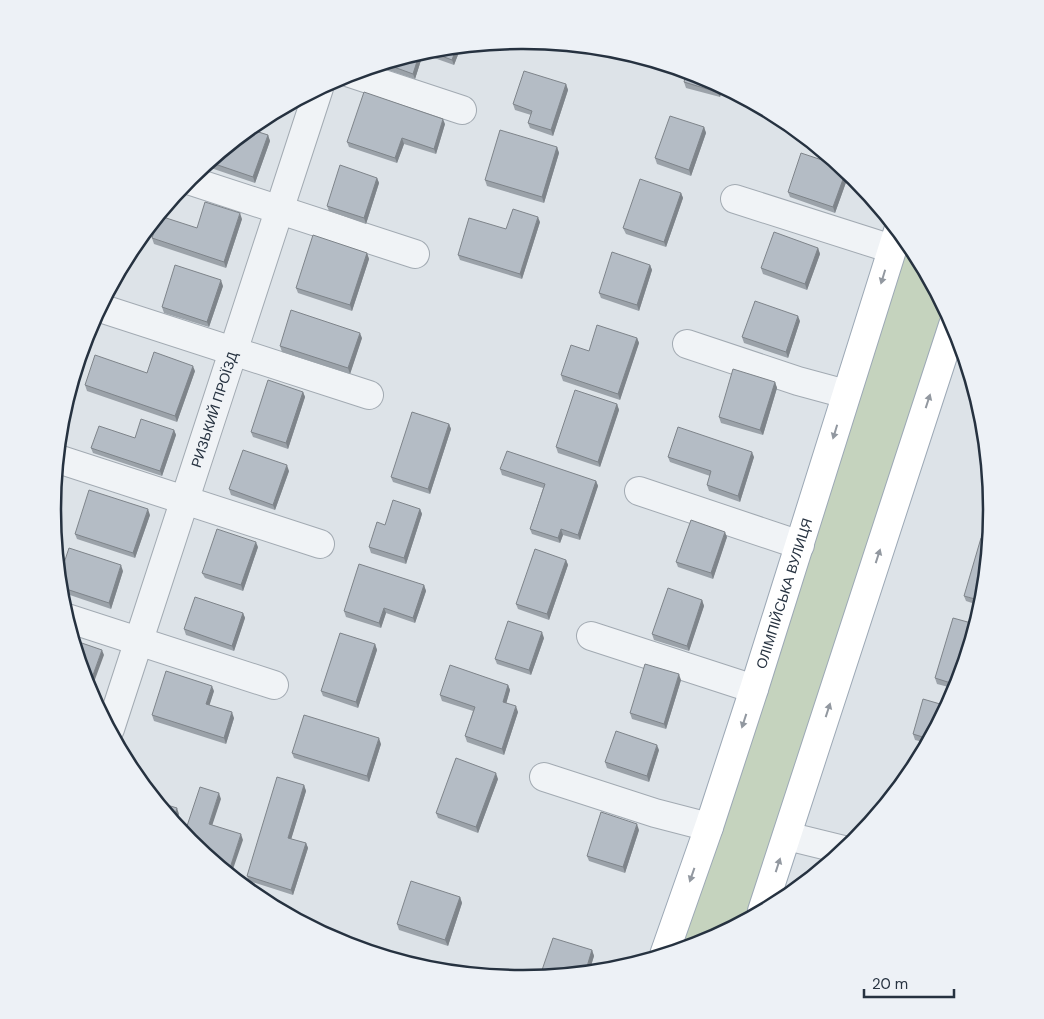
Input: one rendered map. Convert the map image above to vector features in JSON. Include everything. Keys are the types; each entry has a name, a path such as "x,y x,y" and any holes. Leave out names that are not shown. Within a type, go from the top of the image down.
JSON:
{"main road":[{"name":"ОЛІМПІЙСЬКА ВУЛИЦЯ","path":"666,947 709,827 754,689 895,240"},
{"path":"765,901 949,337"}],"street":[{"path":"362,78 462,110"},
{"name":"РИЗЬКИЙ ПРОЇЗД","path":"113,720 316,97"},
{"path":"197,183 415,254"},
{"path":"735,200 895,240"},
{"path":"107,310 369,396"},
{"path":"687,344 798,381 846,394"},
{"path":"64,461 320,544"},
{"path":"639,491 800,545"},
{"path":"75,621 274,685"},
{"path":"591,636 754,689"},
{"path":"544,777 655,813 709,827"},
{"path":"787,836 835,848"}],"green space":[{"path":"895,240 921,279 948,332 763,902 726,923 665,947"}],"building":[{"path":"454,54 452,60 442,56"},
{"path":"417,61 413,74 394,67"},
{"path":"524,71 566,84 551,130 528,123 532,111 513,104"},
{"path":"685,79 716,92 684,82"},
{"path":"364,92 443,119 434,149 402,138 395,158 347,142"},
{"path":"670,116 704,127 689,170 655,158"},
{"path":"500,130 557,147 542,197 485,180"},
{"path":"258,132 268,135 253,177 216,165"},
{"path":"801,153 822,160 843,179 833,207 788,192"},
{"path":"340,165 377,178 364,218 327,206"},
{"path":"640,179 681,193 664,242 623,228"},
{"path":"205,202 240,213 224,262 152,238 154,231 166,218 197,228"},
{"path":"513,209 538,217 520,274 458,255 469,218 506,229"},
{"path":"774,232 818,248 805,284 761,268"},
{"path":"313,235 367,253 350,305 296,288"},
{"path":"612,252 650,265 637,305 599,293"},
{"path":"175,265 221,280 207,322 162,307"},
{"path":"755,301 798,316 786,352 742,337"},
{"path":"291,310 360,333 348,368 280,346"},
{"path":"597,325 637,338 618,394 561,375 571,345 589,351"},
{"path":"154,352 193,366 175,416 85,385 95,355 147,373"},
{"path":"733,369 775,382 760,430 719,417"},
{"path":"268,380 303,392 286,443 251,432"},
{"path":"575,390 617,404 598,462 556,447"},
{"path":"412,412 449,424 428,489 391,477"},
{"path":"141,419 174,430 160,471 91,448 99,426 135,438"},
{"path":"678,427 752,452 738,496 707,485 711,471 668,457"},
{"path":"243,450 287,465 273,505 229,489"},
{"path":"507,451 596,481 578,535 561,529 558,538 530,529 545,484 500,469"},
{"path":"89,490 148,509 133,553 75,534"},
{"path":"393,500 420,509 404,558 369,547 377,522 385,525"},
{"path":"691,520 725,532 711,573 676,562"},
{"path":"217,529 256,542 241,585 202,573"},
{"path":"981,538 982,538 974,599 964,596"},
{"path":"69,548 121,565 109,603 68,590 64,562"},
{"path":"535,549 566,560 547,614 516,604"},
{"path":"359,564 424,585 413,618 384,608 379,623 344,611"},
{"path":"668,588 702,600 687,646 652,634"},
{"path":"195,597 243,613 232,646 184,629"},
{"path":"953,618 969,622 949,683 935,678"},
{"path":"508,621 542,632 529,670 495,659"},
{"path":"340,633 375,644 356,702 321,691"},
{"path":"81,643 102,650 93,676"},
{"path":"645,664 679,674 664,724 630,713"},
{"path":"450,665 508,685 503,702 516,706 502,749 465,736 475,707 440,695"},
{"path":"166,671 212,686 206,704 232,712 224,738 152,715"},
{"path":"923,699 939,704 923,737 913,734"},
{"path":"304,715 379,738 367,776 292,753"},
{"path":"616,731 657,745 647,776 605,762"},
{"path":"456,758 496,773 476,827 436,813"},
{"path":"277,777 304,785 288,838 306,843 291,890 247,876"},
{"path":"200,787 219,793 209,824 241,834 231,866 218,856 187,825"},
{"path":"170,806 177,808 176,813"},
{"path":"601,812 637,824 623,867 587,856"},
{"path":"411,881 460,897 445,940 397,924"},
{"path":"553,938 592,950 587,965 542,969"}]}
